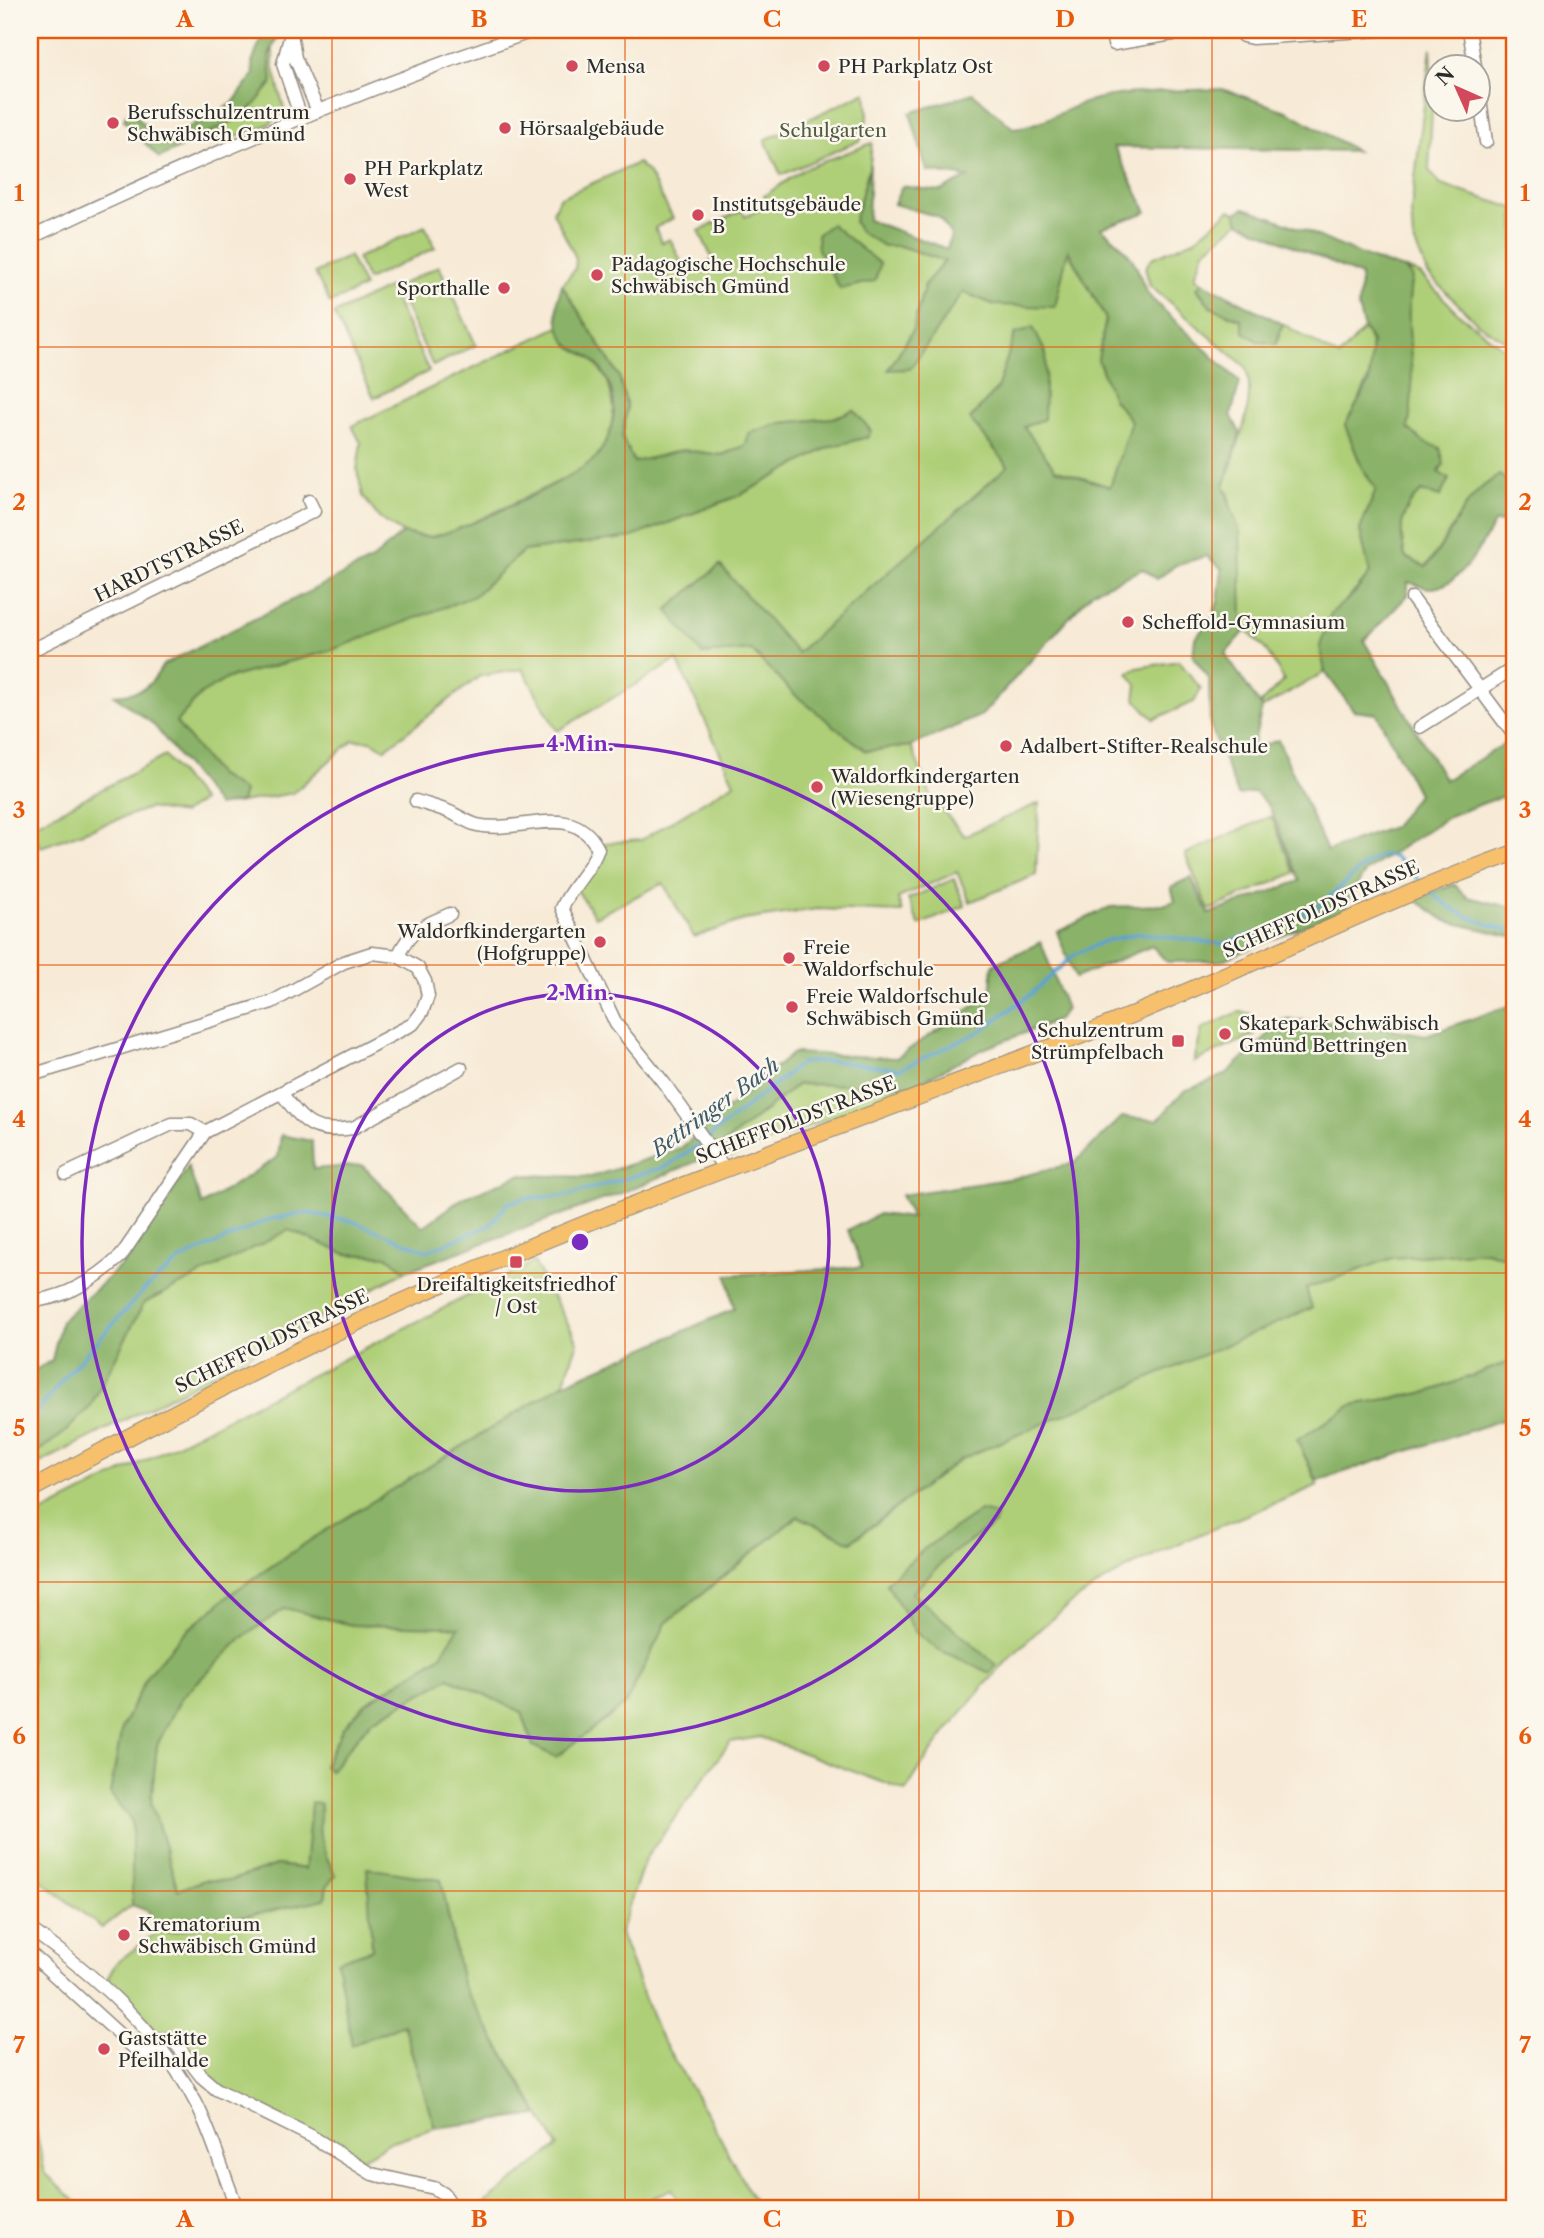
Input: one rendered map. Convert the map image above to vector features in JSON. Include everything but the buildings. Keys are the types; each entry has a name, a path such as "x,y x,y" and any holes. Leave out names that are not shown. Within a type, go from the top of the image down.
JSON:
{"main road":[{"name":"SCHEFFOLDSTRASSE","path":"30,1490 198,1399 373,1315 721,1164 1085,1034 1444,878 1514,853"}],"street":[{"path":"30,238 188,164 318,111 536,30"},
{"path":"1111,30 1114,44 1196,30"},
{"path":"1237,30 1243,36 1252,38 1378,30"},
{"path":"1469,30 1473,52"},
{"path":"291,31 295,58 318,111"},
{"path":"291,31 283,64 301,118"},
{"path":"1483,122 1486,142"},
{"name":"HARDTSTRASSE","path":"30,651 314,511 309,501"},
{"path":"1412,598 1482,688 1514,735"},
{"path":"1420,727 1514,668"},
{"path":"416,801 449,811 477,825 512,826 548,821 566,823 591,835 598,849 591,869 569,892 562,908 616,1024 721,1164"},
{"path":"398,956 407,937 450,914"},
{"path":"30,1301 62,1294 83,1285 121,1256 205,1132 413,1024 422,1012 428,996 425,981 418,968 398,956 372,953 344,962 272,1002 38,1073"},
{"path":"282,1094 300,1118 316,1129 334,1131 353,1128 461,1068"},
{"path":"66,1174 172,1124 191,1124 205,1132"},
{"path":"32,1935 106,1990 158,2045 180,2075 197,2106 237,2208"},
{"path":"30,1953 143,2056 167,2040 175,2041 201,2076 216,2089 311,2136 372,2174 434,2188 444,2194 454,2208"}],"green space":[{"path":"265,30 280,30 269,56 272,83 247,114 159,158 124,120 126,114 133,112 160,143 232,104 254,74 252,62"},
{"path":"273,46 273,65 284,109 277,118 268,125 244,134 196,139 247,114 272,83 269,56"},
{"path":"1222,89 1289,112 1356,151 1114,147 1147,212 1101,228 1120,244 1132,259 1152,299 1240,382 1231,415 1240,433 1224,487 1240,533 1242,617 1246,630 1225,654 1262,708 1252,750 1278,740 1327,851 1393,827 1418,794 1377,714 1354,711 1325,672 1320,646 1331,613 1354,594 1370,573 1360,530 1376,489 1362,468 1345,425 1369,383 1372,342 1364,329 1358,307 1361,276 1239,222 1236,213 1244,208 1372,259 1399,267 1412,276 1409,314 1412,388 1408,428 1423,442 1440,448 1444,464 1438,472 1449,479 1440,497 1421,491 1408,507 1402,521 1405,557 1426,567 1466,506 1486,484 1500,475 1514,488 1514,521 1494,523 1468,564 1451,581 1430,588 1408,582 1408,595 1364,641 1445,780 1508,742 1514,757 1514,792 1449,816 1366,871 1346,903 1348,908 1220,961 1167,962 1152,946 1075,978 1057,932 1110,907 1163,905 1175,901 1171,887 1191,877 1209,914 1300,881 1269,806 1255,792 1238,795 1210,725 1209,678 1193,657 1195,638 1212,619 1218,601 1222,569 1207,556 1176,565 1157,579 1143,569 1093,591 982,715 911,746 866,751 794,694 751,650 702,654 667,610 720,565 797,653 1008,466 970,419 997,389 1015,334 1033,327 1046,354 1044,419 1024,427 1055,469 1110,487 1131,421 1113,399 1098,359 1106,319 1068,250 1055,307 995,305 963,292 910,369 888,370 912,332 925,284 945,261 900,246 884,246 860,232 854,222 870,165 868,220 947,249 951,235 939,217 894,204 902,186 940,191 968,177 927,171 910,113 973,93 1013,128 1034,124 1086,102 1111,96"},
{"name":"Schulgarten","path":"866,92 868,115 861,140 781,175 765,140"},
{"path":"1422,121 1431,122 1429,170 1441,185 1514,208 1514,346 1478,324 1428,274 1413,239 1411,211"},
{"path":"872,143 870,165 854,222 884,246 900,246 945,261 925,284 912,332 889,369 910,369 963,292 995,305 1067,249 1106,319 1098,360 1113,399 1132,421 1110,487 1055,469 1023,426 1046,354 1033,328 1015,334 997,389 971,419 1009,466 797,654 720,566 702,654 751,650 794,694 866,751 911,746 931,796 964,836 1039,803 1036,875 970,902 957,872 898,898 902,912 817,909 744,920 694,937 663,883 595,917 577,890 594,871 605,843 641,840 734,783 677,660 557,731 523,669 480,676 385,749 371,741 353,740 293,793 241,802 243,791 218,775 176,722 201,694 228,678 329,651 474,596 523,551 632,537 740,495 829,447 868,437 854,411 833,418 781,423 750,433 746,445 722,455 683,450 634,463 622,438 627,407 619,376 562,285 575,269 576,258 553,212 559,198 638,163 648,172 673,218 655,228 662,243 670,239 687,273 713,260 699,231 742,210 745,217 767,206 764,196 804,169"},
{"path":"1230,210 1236,213 1239,222 1204,251 1195,277 1202,282 1197,289 1211,307 1241,320 1244,332 1258,341 1276,344 1283,324 1339,357 1364,329 1372,353 1364,390 1345,425 1362,468 1376,489 1360,530 1370,573 1332,616 1327,626 1323,653 1325,672 1262,708 1260,704 1284,680 1267,651 1246,630 1242,617 1229,494 1224,487 1244,427 1249,380 1245,366 1150,286 1145,268 1152,258 1194,240"},
{"path":"831,224 880,264 875,281 840,289 818,249 817,235"},
{"path":"425,226 435,248 367,280 357,258"},
{"path":"349,256 364,287 330,303 315,273"},
{"path":"439,266 476,345 433,366 396,287"},
{"path":"1406,269 1420,274 1460,315 1514,356 1514,488 1499,475 1486,484 1466,506 1425,567 1405,557 1402,521 1408,507 1421,491 1440,497 1440,448 1423,442 1407,428 1411,388 1409,295 1412,276"},
{"path":"1202,282 1283,324 1276,344 1258,341 1244,332 1241,319 1211,307 1197,288"},
{"path":"562,285 619,376 627,407 622,438 634,462 683,450 722,455 746,445 749,433 781,423 833,418 854,410 871,431 868,437 829,447 740,495 632,537 523,551 474,596 329,651 228,678 201,694 176,722 218,775 244,791 241,802 218,806 153,724 114,695 143,689 163,665 372,560 402,533 429,537 463,527 544,490 597,456 611,430 613,398 609,383 597,364 574,349 564,338 558,324 557,308"},
{"path":"389,287 429,371 374,398 334,314"},
{"path":"560,326 569,345 592,359 608,381 614,408 610,435 596,458 574,474 456,531 429,537 402,533 379,518 363,496 357,470 361,443 352,426"},
{"path":"1179,661 1201,689 1194,702 1154,719 1135,699 1137,685 1128,673 1137,668"},
{"path":"165,756 202,801 182,814 149,808 41,847 30,827"},
{"path":"1271,816 1295,873 1209,910 1185,854"},
{"path":"954,879 965,906 919,925 908,899"},
{"path":"1454,884 1467,897 1514,908 1514,937 1446,921 1414,899"},
{"path":"1041,942 1066,1009 1058,1020 983,1049 913,1086 798,1084 707,1157 627,1191 406,1271 387,1256 346,1254 289,1230 144,1303 90,1407 64,1433 30,1457 30,1373 52,1360 61,1321 128,1259 188,1167 202,1205 278,1157 281,1135 312,1141 313,1169 362,1165 423,1227 463,1198 519,1175 591,1177 681,1148 793,1053 896,1058 990,995 993,965"},
{"path":"1514,1004 1514,1260 1486,1251 1392,1258 1306,1289 1312,1308 961,1459 850,1542 798,1516 666,1623 625,1705 556,1757 533,1746 522,1712 449,1678 371,1721 330,1771 324,1766 343,1728 366,1703 440,1656 459,1627 352,1625 285,1608 241,1639 181,1698 157,1745 151,1802 178,1890 205,1880 229,1881 277,1865 305,1869 311,1803 321,1804 321,1841 335,1875 326,1888 325,1899 172,1932 157,1932 148,1911 132,1905 132,1822 110,1793 122,1728 148,1674 183,1634 232,1593 312,1539 563,1384 734,1309 727,1275 862,1267 848,1230 879,1214 912,1218 901,1195 1015,1178 1074,1163 1122,1117 1158,1120 1184,1091 1225,1075 1284,1020 1350,1022 1426,1035"},
{"name":"Skatepark Schwäbisch Gmünd Bettringen","path":"1239,1012 1249,1013 1256,1019 1259,1025 1254,1035 1194,1062 1202,1029"},
{"path":"798,1084 913,1086 730,1157 720,1147"},
{"path":"289,1229 346,1254 387,1256 406,1271 195,1384 30,1468 30,1457 64,1433 90,1407 144,1303"},
{"path":"1486,1251 1514,1260 1514,1360 1429,1392 1352,1405 1297,1440 1318,1485 1138,1563 1083,1595 1034,1635 985,1685 941,1739 906,1791 760,1737 730,1742 645,1859 620,1933 657,2031 714,2126 757,2208 682,2208 671,2189 630,2208 479,2208 558,2146 462,1984 441,1880 372,1949 352,2045 403,2024 435,2128 392,2141 357,2161 216,2085 175,2033 156,2030 106,1981 116,1963 157,1932 172,1932 325,1899 330,1864 323,1855 318,1836 308,1869 277,1865 229,1881 205,1880 178,1890 151,1802 157,1745 181,1698 241,1639 285,1608 352,1625 460,1627 440,1656 366,1703 343,1728 324,1766 330,1771 371,1721 449,1678 522,1712 533,1746 625,1705 666,1623 798,1516 851,1542 961,1459 1312,1308 1306,1289 1392,1258"},
{"path":"534,1262 578,1342 563,1384 312,1539 232,1593 183,1634 149,1674 122,1728 132,1822 132,1905 102,1928 30,1872 30,1519"},
{"path":"1514,1360 1514,1416 1317,1481 1297,1440 1352,1405 1429,1392"},
{"path":"980,1511 996,1515 995,1524 950,1555 912,1593 997,1665 990,1673 937,1649 916,1633 886,1583 925,1548"},
{"path":"367,1868 441,1880 462,1984 539,2115 435,2128 403,2024 352,2045 337,1961 372,1949"},
{"path":"30,2102 45,2173 83,2208 30,2208"}],"waterway":[{"name":"Bettringer Bach","path":"708,1138 801,1063 832,1061 900,1069 981,1031 1031,994 1075,954 1105,941 1140,933 1221,944 1262,932 1319,906 1366,864 1382,855 1395,857 1421,882"},
{"name":"Bettringer Bach","path":"1429,890 1448,906 1468,917 1514,931"},
{"name":"Bettringer Bach","path":"30,1421 68,1373 146,1288 182,1259 270,1219 307,1213 352,1221 427,1251 490,1225 508,1203 526,1198 566,1196 665,1167 702,1143"}],"place":[{"name":"Mensa","path":"572,66"},
{"name":"PH Parkplatz Ost","path":"824,66"},
{"name":"Berufsschulzentrum Schwäbisch Gmünd","path":"113,123"},
{"name":"Hörsaalgebäude","path":"505,128"},
{"name":"PH Parkplatz West","path":"350,179"},
{"name":"Institutsgebäude B","path":"698,215"},
{"name":"Pädagogische Hochschule Schwäbisch Gmünd","path":"597,275"},
{"name":"Sporthalle","path":"504,288"},
{"name":"Scheffold-Gymnasium","path":"1128,622"},
{"name":"Adalbert-Stifter-Realschule","path":"1006,746"},
{"name":"Waldorfkindergarten (Wiesengruppe)","path":"817,787"},
{"name":"Waldorfkindergarten (Hofgruppe)","path":"600,942"},
{"name":"Freie Waldorfschule","path":"789,958"},
{"name":"Freie Waldorfschule Schwäbisch Gmünd","path":"792,1007"},
{"name":"Skatepark Schwäbisch Gmünd Bettringen","path":"1225,1034"},
{"name":"Schulzentrum Strümpfelbach","path":"1178,1041"},
{"name":"Dreifaltigkeitsfriedhof / Ost","path":"516,1262"},
{"name":"Krematorium Schwäbisch Gmünd","path":"124,1935"},
{"name":"Gaststätte Pfeilhalde","path":"104,2049"}]}
